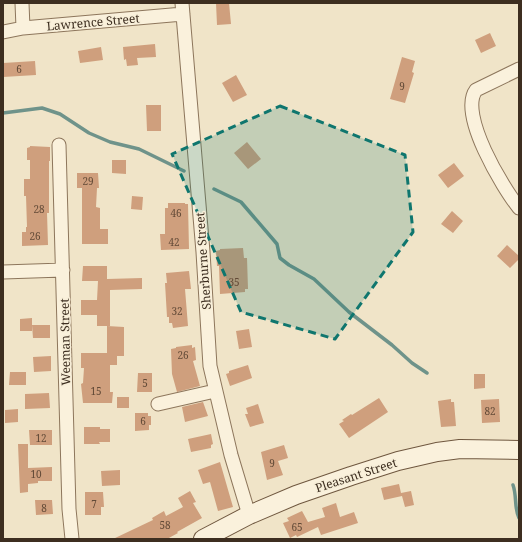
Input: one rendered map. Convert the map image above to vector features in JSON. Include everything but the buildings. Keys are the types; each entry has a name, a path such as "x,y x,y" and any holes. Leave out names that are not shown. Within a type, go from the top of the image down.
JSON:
{"main road":[{"name":"Pleasant Street","path":"203,539 249,515 296,495 351,476 419,456 460,449 519,450"}],"street":[{"path":"22,3 24,28"},
{"name":"Lawrence Street","path":"3,32 183,8"},
{"name":"Sherburne Street","path":"183,8 205,275 210,366 233,462 249,515"},
{"path":"519,69 478,88 471,99 473,116 483,147 495,173 510,197 519,208"},
{"name":"Weeman Street","path":"59,145 69,509 72,539"},
{"path":"3,272 63,270"},
{"path":"158,404 215,391"}],"highlighted area":[{"path":"280,106 405,155 413,232 335,339 241,312 172,154"}],"waterway":[{"path":"3,113 42,108 60,114 89,133 110,142 139,149 184,171"},
{"path":"214,189 241,202 277,244 280,258 289,265 314,279 349,312 392,345 412,363 427,373"},
{"path":"513,485 519,518"}]}
